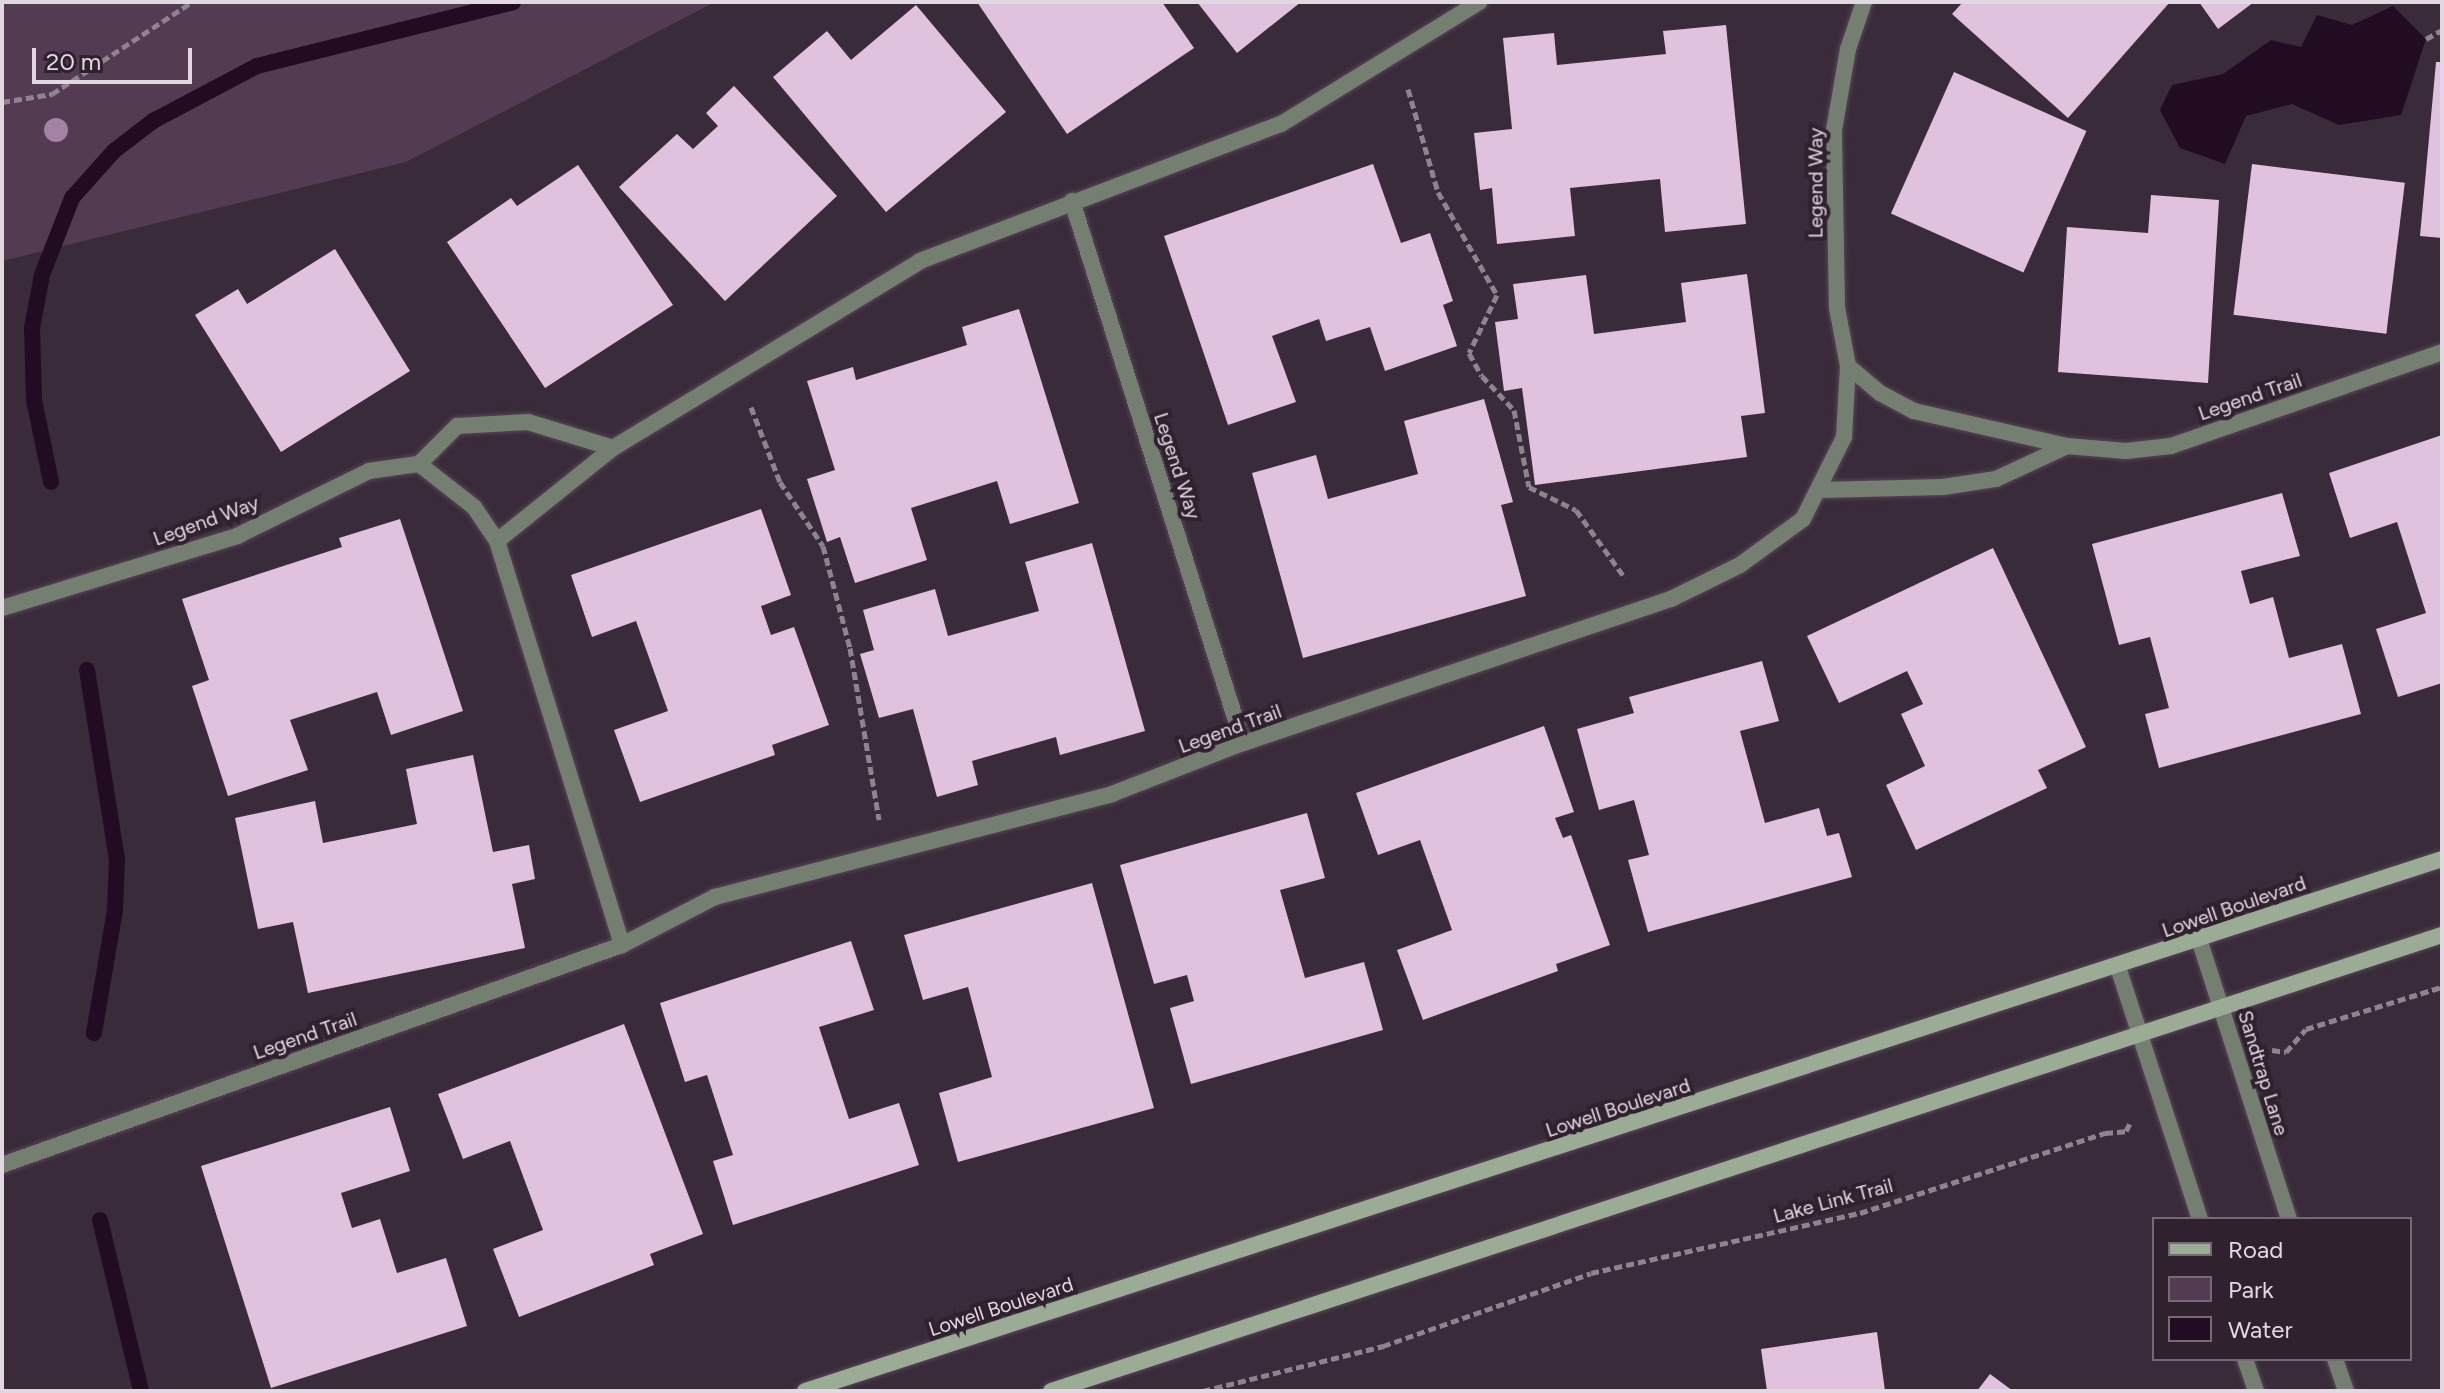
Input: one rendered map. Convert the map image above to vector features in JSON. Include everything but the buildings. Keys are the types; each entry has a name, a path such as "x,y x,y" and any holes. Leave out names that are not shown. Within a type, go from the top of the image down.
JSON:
{"main road":[{"name":"Lowell Boulevard","path":"805,1391 2118,967 2442,859"},
{"path":"1051,1391 2141,1037 2442,935"}],"street":[{"path":"497,541 613,448 920,261 1281,124 1479,2"},
{"name":"Legend Way","path":"1848,366 1837,308 1834,130 1848,49 1864,2"},
{"name":"Legend Way","path":"1072,201 1243,743"},
{"name":"Legend Trail","path":"1848,366 1880,393 1914,411 2067,446 2126,451 2171,446 2442,352"},
{"name":"Legend Trail","path":"2,1165 622,945 715,897 1112,794 1243,743 1646,608 1740,565 1803,519 1844,437 1848,366"},
{"path":"613,448 528,422 457,426 419,464 474,507 497,541 622,945"},
{"name":"Legend Trail","path":"1820,490 1943,487 1996,479 2067,446"},
{"name":"Legend Way","path":"2,608 237,536 369,471 419,464"},
{"name":"Sandtrap Lane","path":"2199,939 2288,1217"},
{"path":"2118,967 2199,1217"},
{"path":"2246,1361 2256,1391"},
{"path":"2336,1361 2346,1391"}],"path":[{"path":"2,102 52,94 192,2"},
{"path":"2426,39 2442,30"},
{"path":"1397,50 1438,192 1497,295 1469,353 1482,376 1514,410 1529,487 1576,510 1646,608"},
{"path":"737,373 780,482 823,546 850,648 884,853"},
{"path":"2239,1067 2274,1049 2286,1052 2306,1029 2442,987"},
{"name":"Lake Link Trail","path":"1203,1391 1383,1346 1591,1273 1860,1213 2105,1133 2126,1131 2131,1120 2164,1105"}],"green space":[{"path":"2,2 715,2 406,162 2,261"}],"water":[{"path":"2393,6 2426,39 2401,115 2339,125 2292,104 2246,116 2225,164 2180,148 2160,110 2172,85 2223,74 2271,40 2301,47 2317,15 2352,25"}],"waterway":[{"path":"51,482 34,400 32,328 42,275 72,198 114,151 153,121 257,66 513,2"},
{"path":"87,670 117,859 115,910 94,1033"},
{"path":"100,1220 141,1391"}]}
